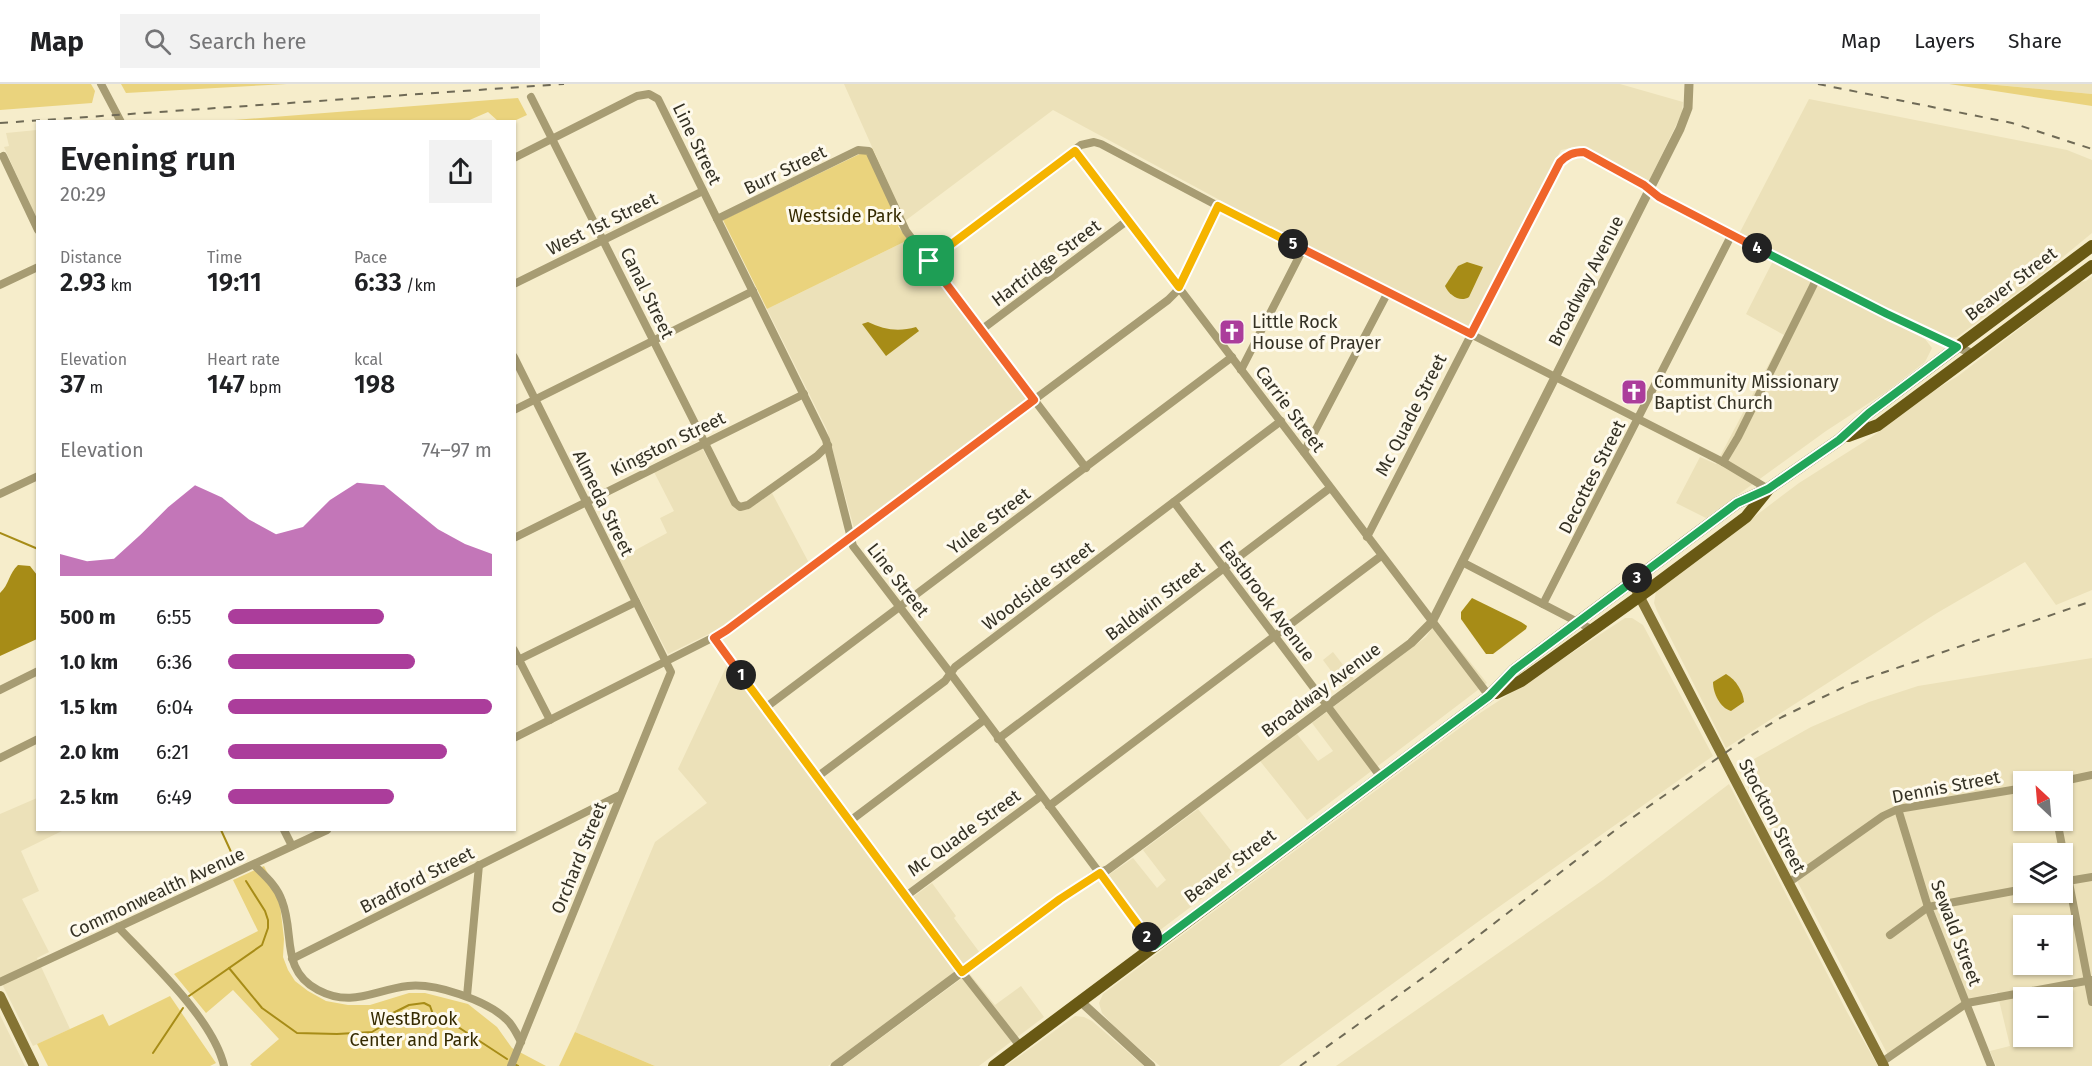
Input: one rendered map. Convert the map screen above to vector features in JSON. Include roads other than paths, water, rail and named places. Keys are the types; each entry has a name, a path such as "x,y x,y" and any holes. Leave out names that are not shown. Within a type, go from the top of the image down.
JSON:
{"main road":[{"name":"Beaver Street","path":"994,1066 1489,696 1514,670 1576,623 1737,503 1768,489 1839,440 1869,413 2092,246"},
{"name":"Beaver Street","path":"1839,440 1878,425 2088,269"},
{"name":"Beaver Street","path":"1489,696 1521,681 1547,663 1746,517 1768,489"},
{"name":"Stockton Street","path":"1632,582 1883,1064"},
{"path":"0,996 34,1066"}],"street":[{"path":"101,84 120,120"},
{"path":"1689,84 1685,118 1651,190 1659,197 1817,278 1935,338 1973,354"},
{"name":"Line Street","path":"552,139 637,96 649,94 658,99 828,445 853,546 1154,946"},
{"name":"Canal Street","path":"531,97 735,504 740,507 748,505 817,456 828,445"},
{"path":"516,157 552,139"},
{"path":"1086,468 929,261 1081,146 1094,142 1723,462 1768,489"},
{"name":"Burr Street","path":"717,219 858,150 866,149 872,153 902,224 929,261"},
{"name":"Carrie Street","path":"1075,151 1489,696"},
{"name":"Mc Quade Street","path":"1367,537 1560,162 1572,153 1584,152 1651,190"},
{"path":"3,156 36,226"},
{"name":"Broadway Avenue","path":"835,1066 1060,899 1107,870 1145,842 1411,644 1432,622 1651,190"},
{"name":"West 1st Street","path":"516,283 703,191"},
{"path":"516,737 714,638 1167,300 1179,287 1218,206"},
{"name":"Hartridge Street","path":"981,330 1128,220"},
{"name":"Decottes Street","path":"1542,604 1732,234"},
{"path":"1241,370 1303,249"},
{"path":"0,285 36,268"},
{"path":"1723,462 1817,278"},
{"path":"516,409 753,291"},
{"path":"1304,452 1388,292"},
{"name":"Yulee Street","path":"765,708 1232,357"},
{"name":"Almeda Street","path":"516,361 666,661"},
{"name":"Kingston Street","path":"516,537 804,394"},
{"name":"Woodside Street","path":"817,777 945,681 955,667 1281,421"},
{"path":"0,494 36,477"},
{"name":"Baldwin Street","path":"998,739 1330,488"},
{"name":"Eastbrook Avenue","path":"1174,502 1380,776"},
{"name":"Mc Quade Street","path":"1049,806 1381,556"},
{"path":"1462,562 1593,630"},
{"path":"550,720 517,661 636,602"},
{"path":"714,638 962,972 1020,1046"},
{"path":"1539,651 1547,663"},
{"name":"Orchard Street","path":"511,1066 671,672 666,661"},
{"path":"0,690 36,672"},
{"path":"850,820 984,720"},
{"path":"0,758 36,741"},
{"path":"2073,779 2092,775"},
{"name":"Dennis Street","path":"1788,883 1883,816 1898,809 2013,790"},
{"name":"Bradford Street","path":"292,959 620,795"},
{"name":"Mc Quade Street","path":"906,896 1041,796"},
{"name":"Sewald Street","path":"1898,809 1928,907 1991,1066"},
{"path":"284,831 292,846"},
{"name":"Commonwealth Avenue","path":"0,982 325,831"},
{"path":"254,865 279,892 284,903 292,959 302,978 317,989 333,996 359,998 401,987 420,986 466,996 506,1019 521,1042"},
{"path":"466,996 479,865"},
{"path":"2073,881 2092,877"},
{"path":"1890,935 1928,907 2013,891"},
{"path":"2071,903 2090,980 2092,1002"},
{"path":"118,927 170,981 211,1035 221,1051 224,1066"},
{"path":"1883,1064 1967,1003 2090,980"},
{"path":"1080,1001 1151,1066"}],"waterway":[{"path":"0,533 36,548"},
{"path":"221,831 232,854"},
{"path":"189,996 262,945 268,928 268,920 265,911 246,881"},
{"path":"229,968 262,1008 297,1033 372,1032 382,1026 393,1013 409,1005 424,1003 430,1006 434,1017 455,1025 507,1059"},
{"path":"153,1053 183,1008"}],"railway":[{"path":"43,120 564,84"},
{"path":"1818,84 2012,123 2092,149"},
{"path":"0,123 36,121"},
{"path":"1300,1066 1431,972 1622,825 1745,739 1782,717 1850,684 2092,601"}],"place":[{"name":"Little Rock House of Prayer","path":"1232,332"},
{"name":"Community Missionary Baptist Church","path":"1634,392"}],"park label":[{"name":"Westside Park","path":"845,216"},
{"name":"WestBrook Center and Park","path":"414,1029"}]}
